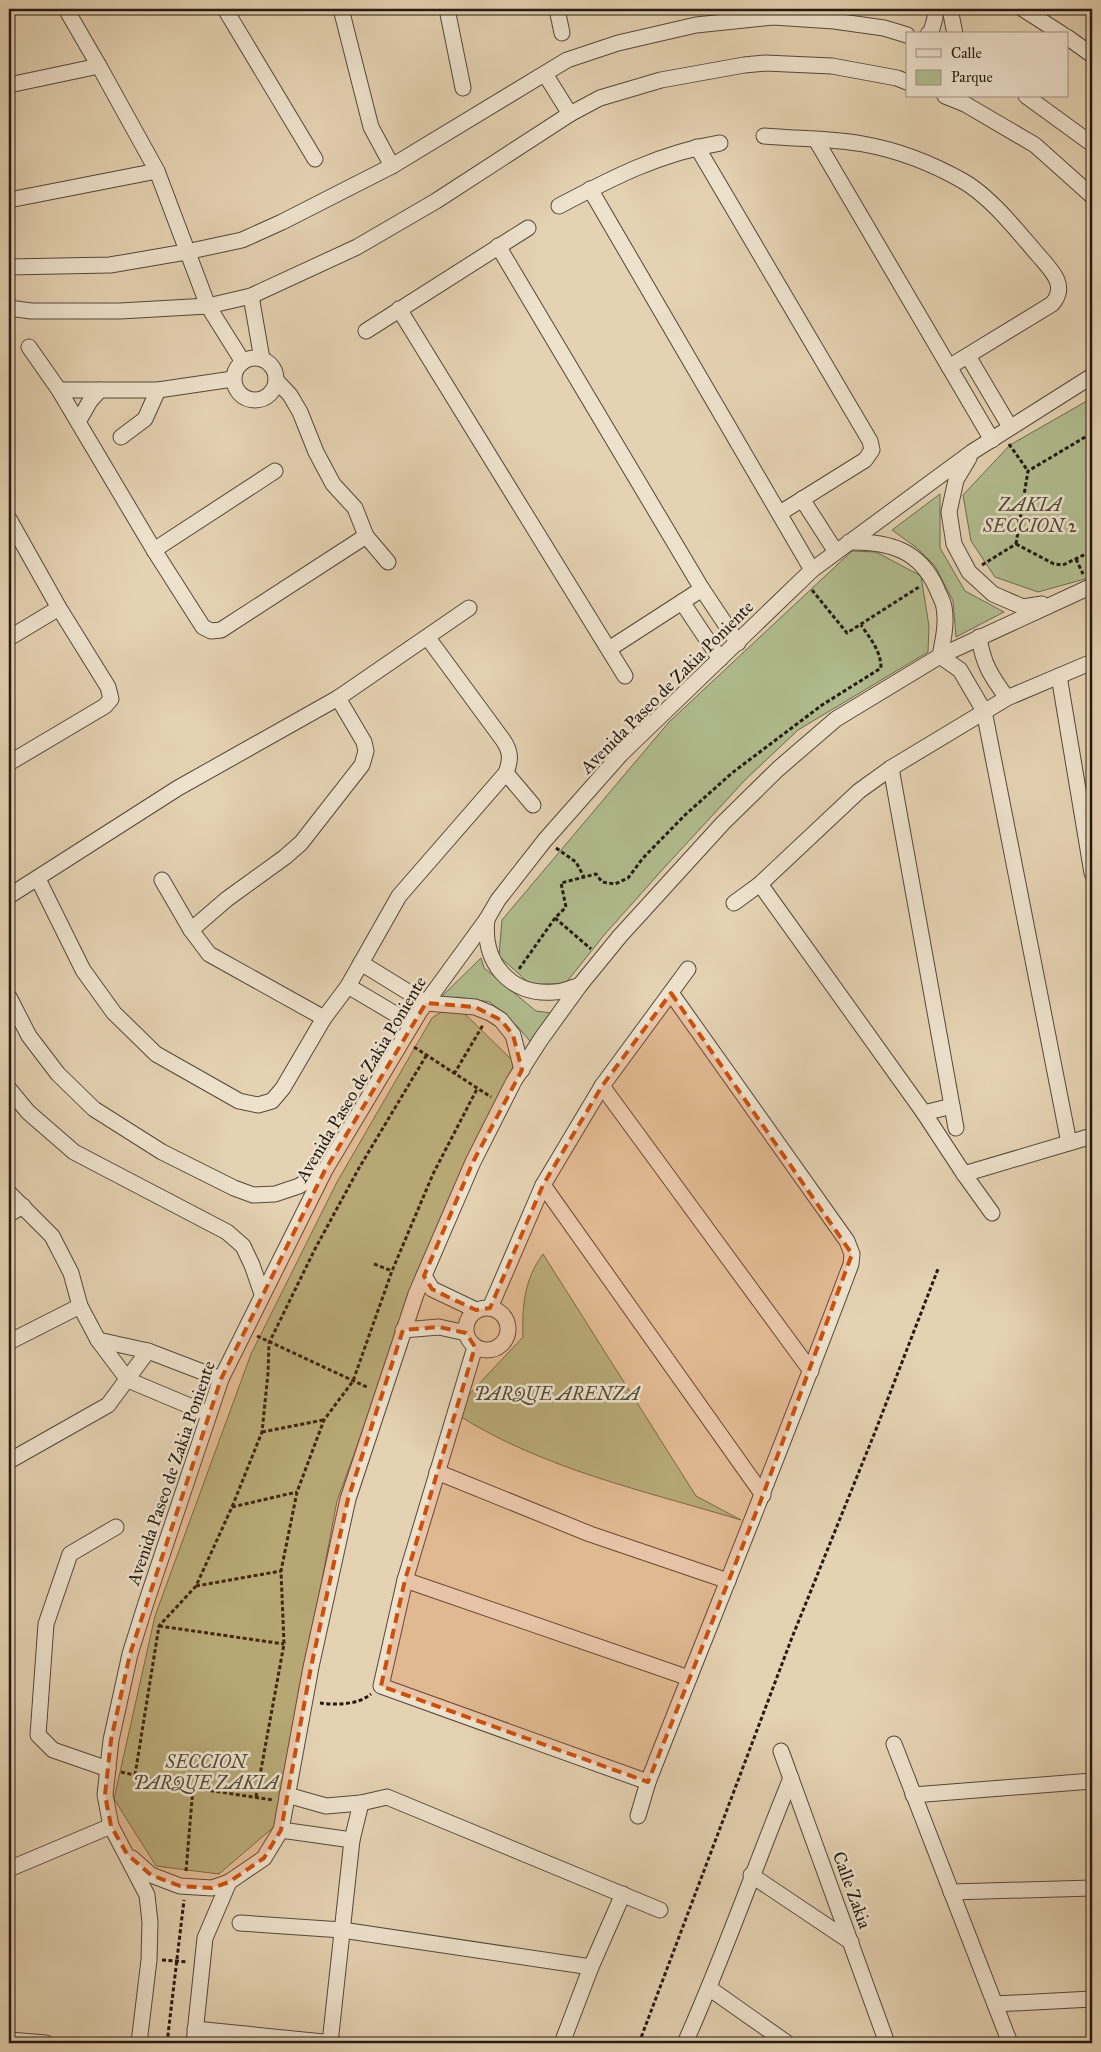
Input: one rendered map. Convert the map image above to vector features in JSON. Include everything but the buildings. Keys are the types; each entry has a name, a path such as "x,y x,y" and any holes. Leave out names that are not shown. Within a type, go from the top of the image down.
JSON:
{"street":[{"path":"66,9 157,171 208,306 243,362"},
{"path":"225,9 315,159"},
{"path":"341,9 371,127 392,166"},
{"path":"447,9 464,88"},
{"path":"557,9 562,33"},
{"path":"930,32 935,18 935,9"},
{"path":"950,9 955,32"},
{"path":"1023,9 1059,32"},
{"path":"9,267 110,264 186,252 242,240 282,222 392,166 567,60 618,43 696,25 773,17 834,21 884,28 906,35"},
{"path":"1068,38 1092,55"},
{"path":"9,308 31,311 120,311 208,306 251,296 357,247 436,201 570,114 600,98 631,87 744,65 765,63 832,66 897,78 906,82"},
{"path":"9,85 98,66"},
{"path":"545,74 570,114"},
{"path":"950,98 965,104 1034,145 1092,196"},
{"path":"1029,98 1087,138 1092,144"},
{"path":"764,136 863,144 910,157 964,181 996,208 1050,269 1060,286 1059,296 1052,304 949,367"},
{"path":"816,140 992,440"},
{"path":"559,206 637,166 697,147 720,143"},
{"path":"697,147 870,441 872,450 865,460 780,513"},
{"path":"9,200 157,171"},
{"path":"590,189 812,570"},
{"path":"366,331 528,228"},
{"path":"498,246 702,589 738,643"},
{"path":"251,296 262,359"},
{"path":"399,309 625,676"},
{"path":"29,347 60,390 154,550 203,627 211,631 221,630 366,536"},
{"path":"968,356 1010,427"},
{"path":"276,380 272,393 261,400 248,400 237,391 234,379 236,369 243,362 252,358 262,359 272,368 276,380 290,395 300,412 316,452 333,484 355,508 366,536 388,562"},
{"name":"Avenida Paseo de Zakia Poniente","path":"139,2043 149,1960 150,1922 147,1895 111,1826 105,1795 111,1740 130,1654 221,1379 325,1170 426,1002 487,919 498,900 545,840 621,754 812,570 972,452 1092,376"},
{"path":"60,390 158,390 234,379"},
{"path":"78,422 90,401 100,390"},
{"path":"122,437 145,420 158,390"},
{"path":"972,452 956,480 949,512 954,544 969,572 993,594 1022,607 1057,602"},
{"path":"154,550 275,471"},
{"path":"802,499 836,552"},
{"path":"9,519 59,608 108,687 111,699 105,706 9,763"},
{"path":"849,542 874,541 898,548 920,562 932,579 944,606 945,631 940,656"},
{"path":"127,1854 151,1875 185,1886 212,1888 229,1882 264,1858 281,1830 304,1701 348,1499 403,1330 473,1162 514,1081 541,1039 580,985 723,823 778,769 836,719 940,656 1092,586"},
{"path":"609,649 702,589"},
{"path":"682,602 720,659"},
{"path":"9,638 59,608"},
{"path":"9,896 178,788 338,698 428,638 469,608"},
{"path":"979,637 982,657 989,674 1007,698"},
{"path":"38,879 82,970 114,1013 156,1054 239,1101 258,1105 272,1101 283,1088 324,1018 348,986 399,896 506,773 511,761 509,750 428,638"},
{"path":"940,656 960,670 984,711 1069,1143"},
{"path":"734,904 760,884 859,791 891,768 1007,698 1092,662"},
{"path":"1059,676 1092,873"},
{"path":"191,930 227,899 285,857 301,843 362,765 366,751 364,742 338,698"},
{"path":"891,768 956,1128"},
{"path":"506,773 533,805"},
{"path":"162,880 191,930 209,954 324,1018"},
{"path":"760,884 924,1113 992,1213"},
{"path":"487,919 485,935 487,944 498,969 510,982 531,990 553,992 580,985"},
{"path":"361,963 426,1002 464,1005 490,1013 501,1020 513,1035 522,1070"},
{"path":"424,1276 432,1289 483,1309 497,1311 504,1316 508,1333 499,1347 483,1350 475,1347 469,1341 466,1333 466,1324 470,1316 483,1309 543,1185 602,1086 688,969"},
{"path":"348,986 412,1024"},
{"path":"638,1816 648,1782 688,1678 763,1495 811,1371 852,1254 847,1241 671,993"},
{"path":"9,997 29,1036 58,1074 94,1109 162,1152 234,1188 253,1195 275,1194 299,1186 325,1170"},
{"path":"602,1086 811,1371"},
{"path":"9,1089 28,1112 74,1152 227,1232 243,1246 262,1294"},
{"path":"924,1113 952,1106"},
{"path":"964,1174 1092,1136"},
{"path":"543,1185 763,1495"},
{"path":"9,1193 52,1236 71,1273 80,1306 98,1340 128,1380 209,1414"},
{"path":"9,1214 22,1206"},
{"path":"9,1342 80,1306"},
{"path":"403,1330 439,1327 466,1333"},
{"path":"98,1340 148,1351 221,1379"},
{"path":"475,1347 405,1580 381,1686 648,1782"},
{"path":"9,1461 108,1405 148,1351"},
{"path":"437,1472 590,1534 728,1581"},
{"path":"108,1769 53,1750 38,1735 46,1624 70,1554 116,1527"},
{"path":"405,1580 688,1678"},
{"path":"894,1744 1010,2043"},
{"name":"Calle Zakia","path":"781,1751 887,2043"},
{"path":"685,2043 709,1988 751,1875 791,1778"},
{"path":"913,1795 1092,1781"},
{"path":"286,1799 326,1806 361,1803 387,1797 660,1910"},
{"path":"330,2043 352,1840 361,1803"},
{"path":"9,1868 111,1826"},
{"path":"281,1830 352,1840"},
{"path":"751,1875 851,1942"},
{"path":"229,1882 205,1938 194,2036 334,2043"},
{"path":"951,1892 1092,1888"},
{"path":"562,2043 591,1968 623,1894"},
{"path":"240,1923 342,1930 591,1968"},
{"path":"709,1988 787,2043"},
{"path":"995,2004 1092,1999"},
{"path":"9,2040 46,2043"}],"path":[{"path":"1028,471 1092,433"},
{"path":"969,572 1016,544 1028,471 1015,451"},
{"path":"1016,544 1054,564 1063,564 1092,551"},
{"path":"820,600 847,633 932,579"},
{"path":"510,982 555,918 566,907 561,883 596,874 602,882 614,884 628,878 644,858 685,815 732,772 822,705 881,668 881,659 874,643 861,625"},
{"path":"545,840 576,862 584,877"},
{"path":"555,918 602,958"},
{"path":"454,1074 490,1013"},
{"path":"403,1040 503,1104"},
{"path":"134,1775 159,1626 196,1586 232,1508 262,1432 269,1343 315,1249 346,1192 426,1056"},
{"path":"256,1797 284,1644 281,1571 297,1492 324,1420 353,1381 392,1271 433,1174 477,1089"},
{"path":"374,1264 392,1271"},
{"path":"639,2043 791,1640 938,1269"},
{"path":"246,1330 269,1343 382,1394"},
{"path":"262,1432 324,1420"},
{"path":"232,1508 297,1492"},
{"path":"196,1586 281,1571"},
{"path":"159,1626 284,1644"},
{"path":"304,1701 347,1704 367,1698 381,1686"},
{"path":"108,1769 193,1788 256,1797 286,1799"},
{"path":"167,2043 185,1886 193,1788"}],"highlighted area":[{"path":"671,993 852,1254 763,1495 648,1782 381,1686 405,1580 475,1347 466,1333 439,1327 403,1330 348,1499 311,1667 281,1830 264,1858 229,1882 212,1888 180,1886 151,1875 127,1854 111,1826 105,1795 111,1740 130,1654 221,1379 325,1170 426,1003 475,1007 501,1020 513,1035 522,1070 473,1162 424,1276 432,1289 448,1297 476,1310 490,1308 543,1185 602,1086"}],"green space":[{"name":"ZAKIA SECCION 2","path":"1092,398 1092,577 1038,592 995,577 971,541 963,495 1010,445"},
{"path":"940,494 940,548 965,591 1004,612 956,637 953,601 935,566 917,548 892,530"},
{"path":"852,551 876,552 921,576 929,626 928,652 798,730 745,780 663,869 605,934 565,984 530,984 499,956 502,920 669,722"},
{"path":"481,958 484,968 536,1011 551,1013 534,1046 518,1027 490,1002 457,997 434,1004"},
{"name":"SECCION PARQUE ZAKIA","path":"447,1008 463,1012 515,1063 427,1254 337,1501 275,1826 219,1874 156,1866 114,1799 155,1616 251,1354 337,1182 432,1018"},
{"name":"PARQUE ARENZA","path":"543,1254 696,1496 741,1520 595,1477 525,1450 491,1434 458,1415 460,1404 523,1337 524,1304 528,1284"}]}
